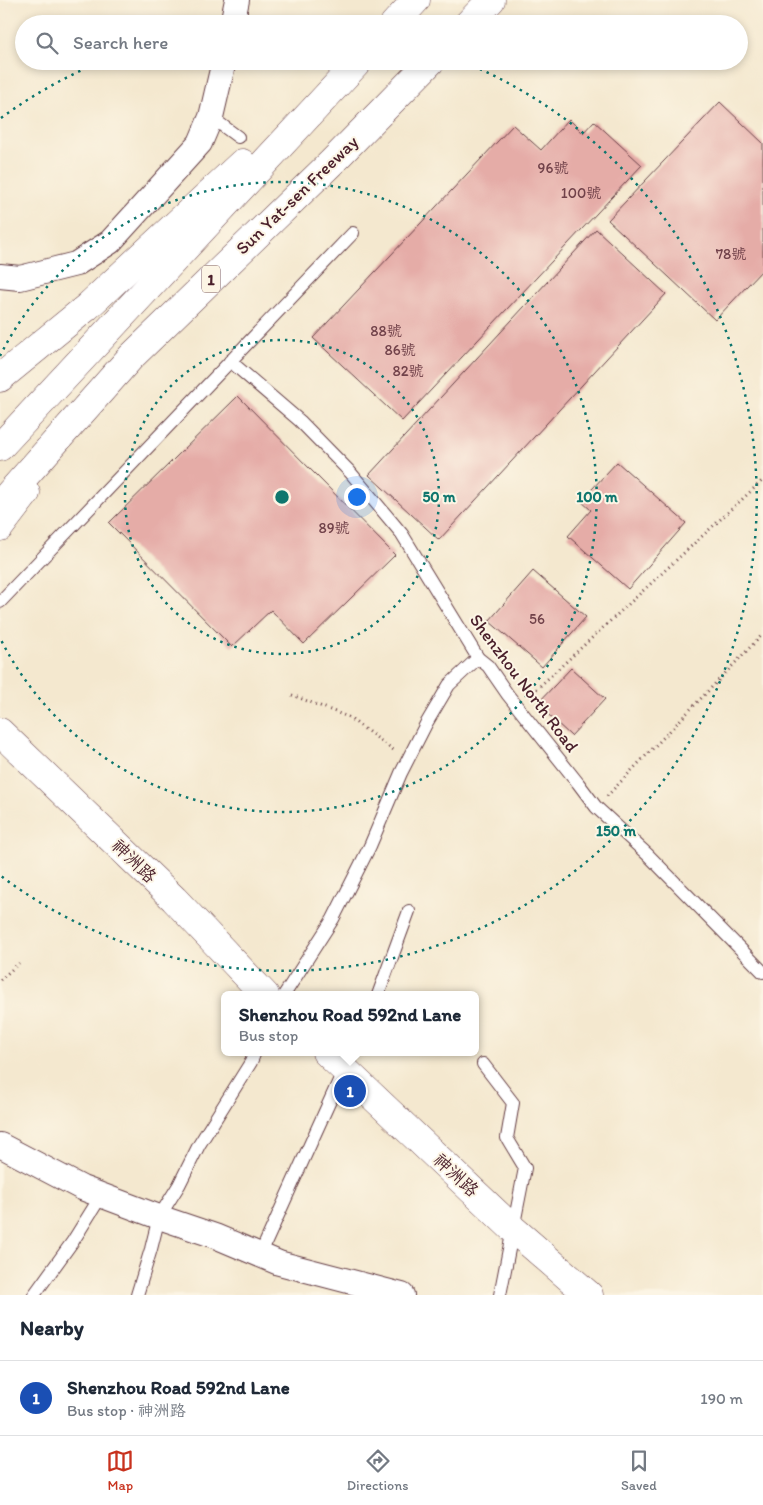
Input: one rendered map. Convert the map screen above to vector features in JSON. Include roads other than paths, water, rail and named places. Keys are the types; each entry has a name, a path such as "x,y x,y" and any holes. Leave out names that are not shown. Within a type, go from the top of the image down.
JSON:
{"main road":[{"path":"477,15 491,0"},
{"path":"0,378 87,307 341,70"},
{"name":"1","path":"0,447 351,70"},
{"name":"Sun Yat-sen Freeway","path":"0,504 131,356 331,163 422,70"},
{"path":"0,528 131,356"},
{"name":"神洲路","path":"0,732 168,905"},
{"name":"神洲路","path":"0,756 168,905 259,991"},
{"name":"神洲路","path":"341,1058 512,1229 589,1295"}],"street":[{"path":"234,15 237,0"},
{"path":"0,276 20,278 76,264 110,242 200,143 211,117 222,70"},
{"path":"0,1145 82,1188 215,1236 279,1263 402,1295"}],"lane":[{"path":"211,117 238,137"},
{"path":"0,602 353,233"},
{"name":"Shenzhou North Road","path":"230,361 312,434 350,472 402,534 478,658 488,666 517,707 596,807 648,855 763,972"},
{"path":"287,991 333,919 370,846 426,724 449,686 478,658"},
{"path":"379,991 409,910"},
{"path":"137,1295 159,1217 199,1145 253,1056"},
{"path":"260,1255 341,1058"},
{"path":"483,1064 512,1104 507,1138 525,1168 500,1295"},
{"path":"34,1295 73,1241 101,1196"}],"place":[{"name":"Shenzhou Road 592nd Lane","path":"350,1091"}]}
